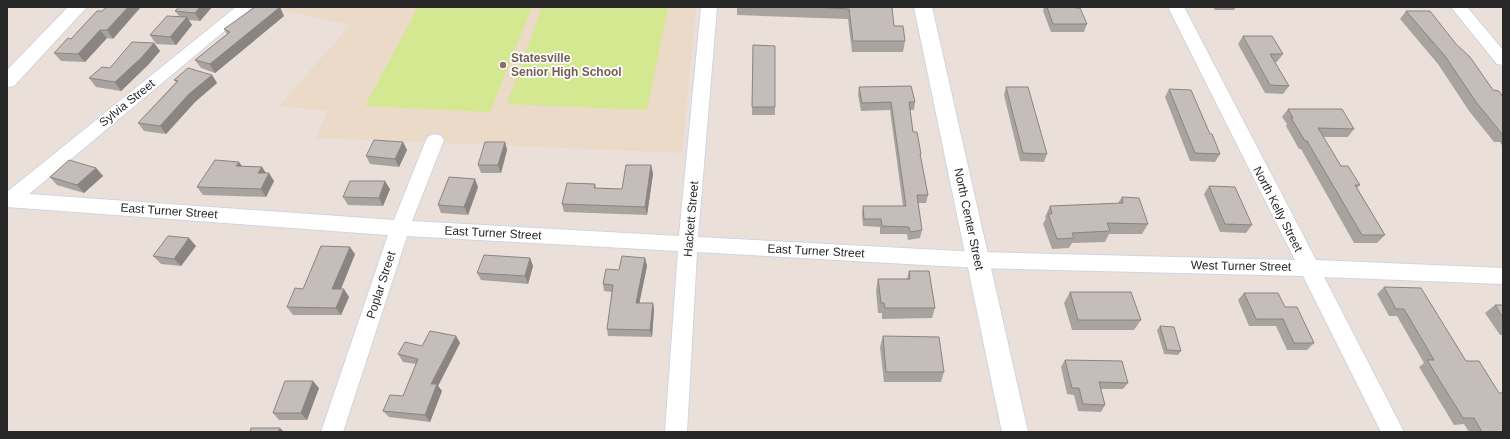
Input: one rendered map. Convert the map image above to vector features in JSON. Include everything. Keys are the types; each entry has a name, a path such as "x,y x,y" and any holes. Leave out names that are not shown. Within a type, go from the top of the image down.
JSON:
{"main road":[{"path":"7,81 78,7"},
{"name":"North Center Street","path":"923,7 1015,432"}],"street":[{"name":"Sylvia Street","path":"8,200 245,7"},
{"name":"Hackett Street","path":"676,432 688,245 709,7"},
{"name":"North Kelly Street","path":"1176,7 1393,432"},
{"path":"1459,7 1503,60"},
{"name":"Poplar Street","path":"332,432 400,228 435,140"},
{"name":"East Turner Street","path":"8,200 400,228 978,260"},
{"name":"West Turner Street","path":"978,260 1308,268 1503,276"}],"shaded area":[{"name":"Statesville Senior High School","path":"264,7 696,7 682,153 316,138 327,111 279,106 350,25"}],"green space":[{"path":"418,7 532,7 490,112 365,106"},
{"path":"542,7 668,7 647,110 507,104"}],"building":[{"path":"107,7 128,7 107,30 100,30 78,54 54,53 68,38 71,39 97,11 102,11"},
{"path":"179,7 200,7 195,13 175,11"},
{"path":"255,7 280,7 210,64 195,60 230,32 224,29"},
{"path":"813,7 892,7 894,26 903,26 905,41 853,41 849,9"},
{"path":"1047,7 1080,8 1087,24 1053,24"},
{"path":"1406,11 1430,11 1456,44 1470,57 1493,90 1499,91 1503,97 1503,134 1476,102 1445,56"},
{"path":"167,16 187,17 170,37 150,35"},
{"path":"1243,36 1272,36 1283,54 1270,54 1289,86 1270,85"},
{"path":"132,42 154,43 142,57 115,82 89,78 102,67 110,68"},
{"path":"753,45 775,46 775,107 752,107"},
{"path":"188,68 212,75 189,94 160,126 138,123 178,81 174,80"},
{"path":"911,86 915,102 909,102 913,132 917,132 928,195 917,195 922,230 910,232 909,227 882,226 881,219 864,219 863,206 906,206 891,102 862,103 859,87"},
{"path":"1006,87 1028,87 1047,154 1023,153"},
{"path":"1169,89 1191,90 1220,154 1195,153"},
{"path":"1288,109 1342,109 1354,129 1318,128 1341,166 1348,166 1360,185 1355,185 1385,235 1362,235 1307,141 1305,141 1291,118 1293,118"},
{"path":"374,140 403,142 395,159 366,156"},
{"path":"485,142 505,142 498,165 478,165"},
{"path":"69,160 96,168 77,185 50,177"},
{"path":"215,160 239,162 236,166 262,167 258,173 269,173 261,189 197,187"},
{"path":"626,165 651,165 645,207 562,204 567,183 595,184 594,188 622,189"},
{"path":"449,177 475,179 464,207 438,205"},
{"path":"350,181 385,181 379,198 343,197"},
{"path":"1209,186 1235,187 1252,225 1225,224"},
{"path":"1122,197 1139,198 1148,224 1107,223 1110,231 1072,233 1074,238 1057,239 1048,214 1052,214 1050,206 1123,203"},
{"path":"168,236 189,238 174,259 153,256"},
{"path":"321,246 350,247 332,289 344,289 336,308 287,307 295,288 303,289"},
{"path":"484,255 530,258 525,276 477,273"},
{"path":"622,256 645,258 636,303 653,303 650,330 607,329 613,285 603,284 606,269 619,270"},
{"path":"909,271 929,271 935,308 885,308 884,303 881,303 878,279 910,279"},
{"path":"1384,287 1421,288 1466,361 1479,361 1499,393 1503,393 1503,432 1482,432 1474,418 1463,418 1427,360 1434,360 1404,309 1396,309"},
{"path":"1070,292 1131,292 1141,320 1078,320"},
{"path":"1244,293 1278,293 1285,307 1297,307 1314,343 1294,343 1283,319 1256,319"},
{"path":"1495,305 1503,305 1503,318"},
{"path":"1160,326 1174,327 1181,351 1167,350"},
{"path":"430,331 456,336 431,384 437,384 425,415 383,411 390,395 403,396 418,359 398,354 405,342 422,346"},
{"path":"883,336 939,337 944,372 886,372"},
{"path":"1065,360 1122,361 1128,383 1099,382 1105,405 1083,404 1079,388 1072,388"},
{"path":"285,381 313,381 301,413 273,413"},
{"path":"251,428 280,428 278,432 250,432"}],"place":[{"name":"Statesville Senior High School","path":"503,65"}]}
